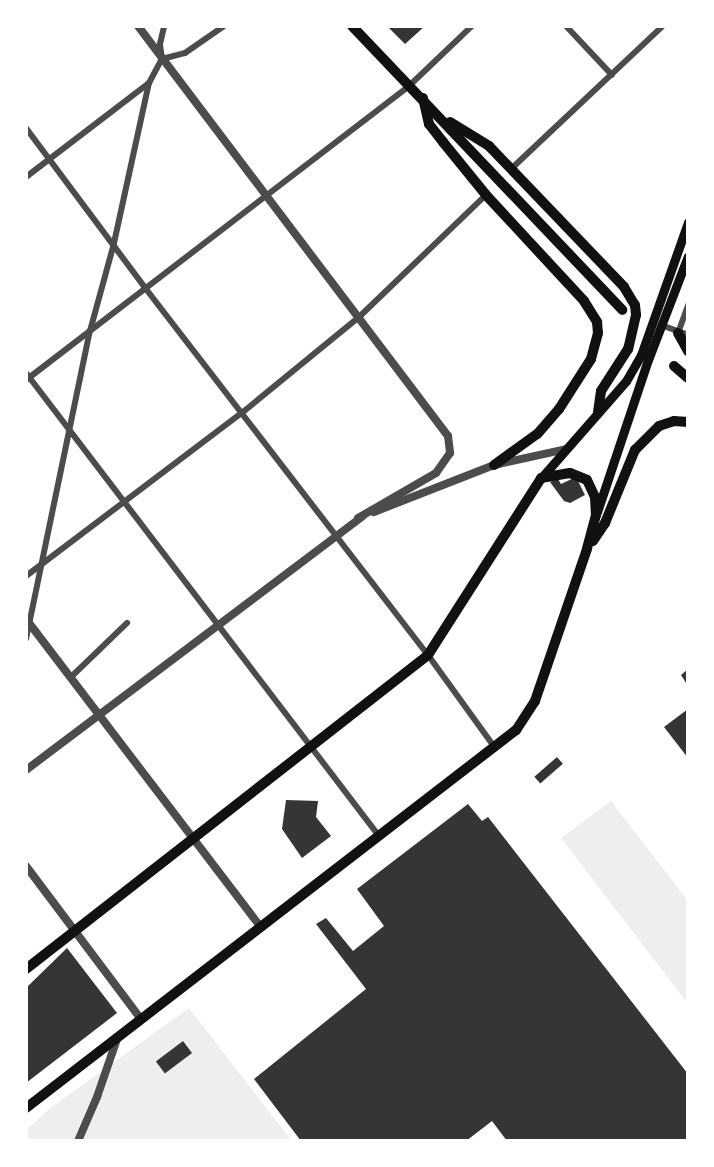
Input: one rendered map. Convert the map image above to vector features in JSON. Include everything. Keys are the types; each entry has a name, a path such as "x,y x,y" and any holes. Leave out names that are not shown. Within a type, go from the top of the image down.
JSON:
{"main road":[{"path":"352,26 622,310"},
{"path":"423,98 429,124 486,195 584,301 597,322 598,333 585,371 547,425 494,465"},
{"path":"441,117 481,140 512,169 624,287 635,305 636,315 628,349 601,391 598,413"},
{"path":"26,969 428,655 541,478 626,381 641,355 688,222"},
{"path":"26,1108 516,730 535,701 648,360 688,256"},
{"path":"683,334 688,351"},
{"path":"674,366 688,378"},
{"path":"587,549 605,523 635,450 659,426 674,421 688,422"},
{"path":"541,478 570,472 582,476 592,489 596,514"}],"street":[{"path":"26,769 358,518 436,473 448,459 451,446 443,428 138,26"},
{"path":"26,639 40,566 72,432 90,331 114,243 149,83 162,59 160,44 164,26"},
{"path":"162,59 185,53 224,26"},
{"path":"379,836 126,502 27,377 146,289 410,85 472,26"},
{"path":"566,26 612,75"},
{"path":"512,169 663,26"},
{"path":"26,177 149,83"},
{"path":"26,128 146,289 428,655 495,748"},
{"path":"26,576 243,412 358,318 486,195"},
{"path":"661,325 683,334 688,304"},
{"path":"358,518 494,465 567,449"},
{"path":"28,621 261,928"},
{"path":"71,677 127,623"},
{"path":"26,866 141,1019"},
{"path":"78,1141 118,1036"}],"shaded area":[{"path":"611,801 688,901 688,1004 561,838"},
{"path":"189,1008 292,1141 26,1141 26,1130 49,1109"}],"building":[{"path":"387,26 425,26 405,44"},
{"path":"576,477 585,495 570,503 564,501 550,482 558,479 561,484"},
{"path":"688,669 688,686 681,675"},
{"path":"688,709 688,758 664,727"},
{"path":"557,757 563,764 540,783 534,777"},
{"path":"286,800 318,801 316,817 331,836 302,858 282,829"},
{"path":"468,804 482,821 488,817 688,1074 688,1141 507,1141 492,1121 466,1141 301,1141 254,1079 366,989 316,924 326,918 353,951 384,926 357,889"},
{"path":"67,948 117,1013 26,1083 26,988"},
{"path":"183,1041 192,1053 165,1073 156,1061"}]}
